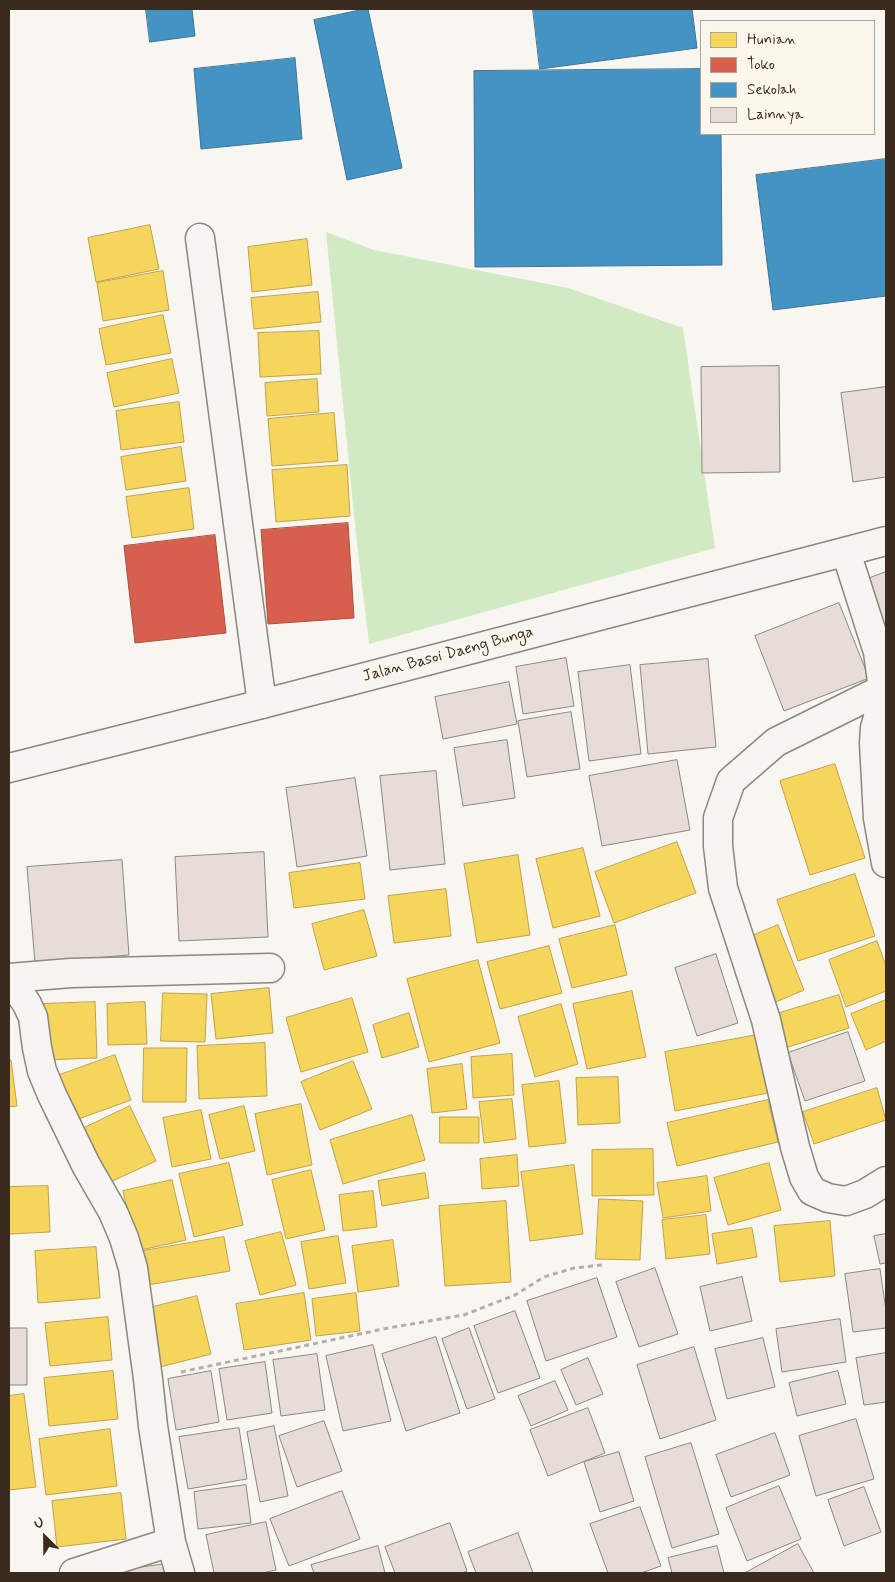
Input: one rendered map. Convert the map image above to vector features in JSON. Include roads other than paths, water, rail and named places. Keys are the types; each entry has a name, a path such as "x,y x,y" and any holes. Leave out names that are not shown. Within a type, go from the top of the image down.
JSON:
{"street":[{"path":"200,238 262,704"},
{"name":"Jalan Basoi Daeng Bunga","path":"9,768 886,541"},
{"path":"846,552 878,652 883,689 874,743 878,818 886,863"},
{"path":"883,689 776,742 731,781 718,818 718,846 723,888 766,1020 795,1147 804,1177 812,1191 828,1198 846,1202 865,1194 886,1180"},
{"path":"9,978 71,973 270,968"},
{"path":"9,982 27,1004 33,1017 36,1048 42,1071 86,1166 113,1212 124,1238 133,1268 148,1379 152,1426 171,1542 180,1573"},
{"path":"77,1573 171,1542"}]}
